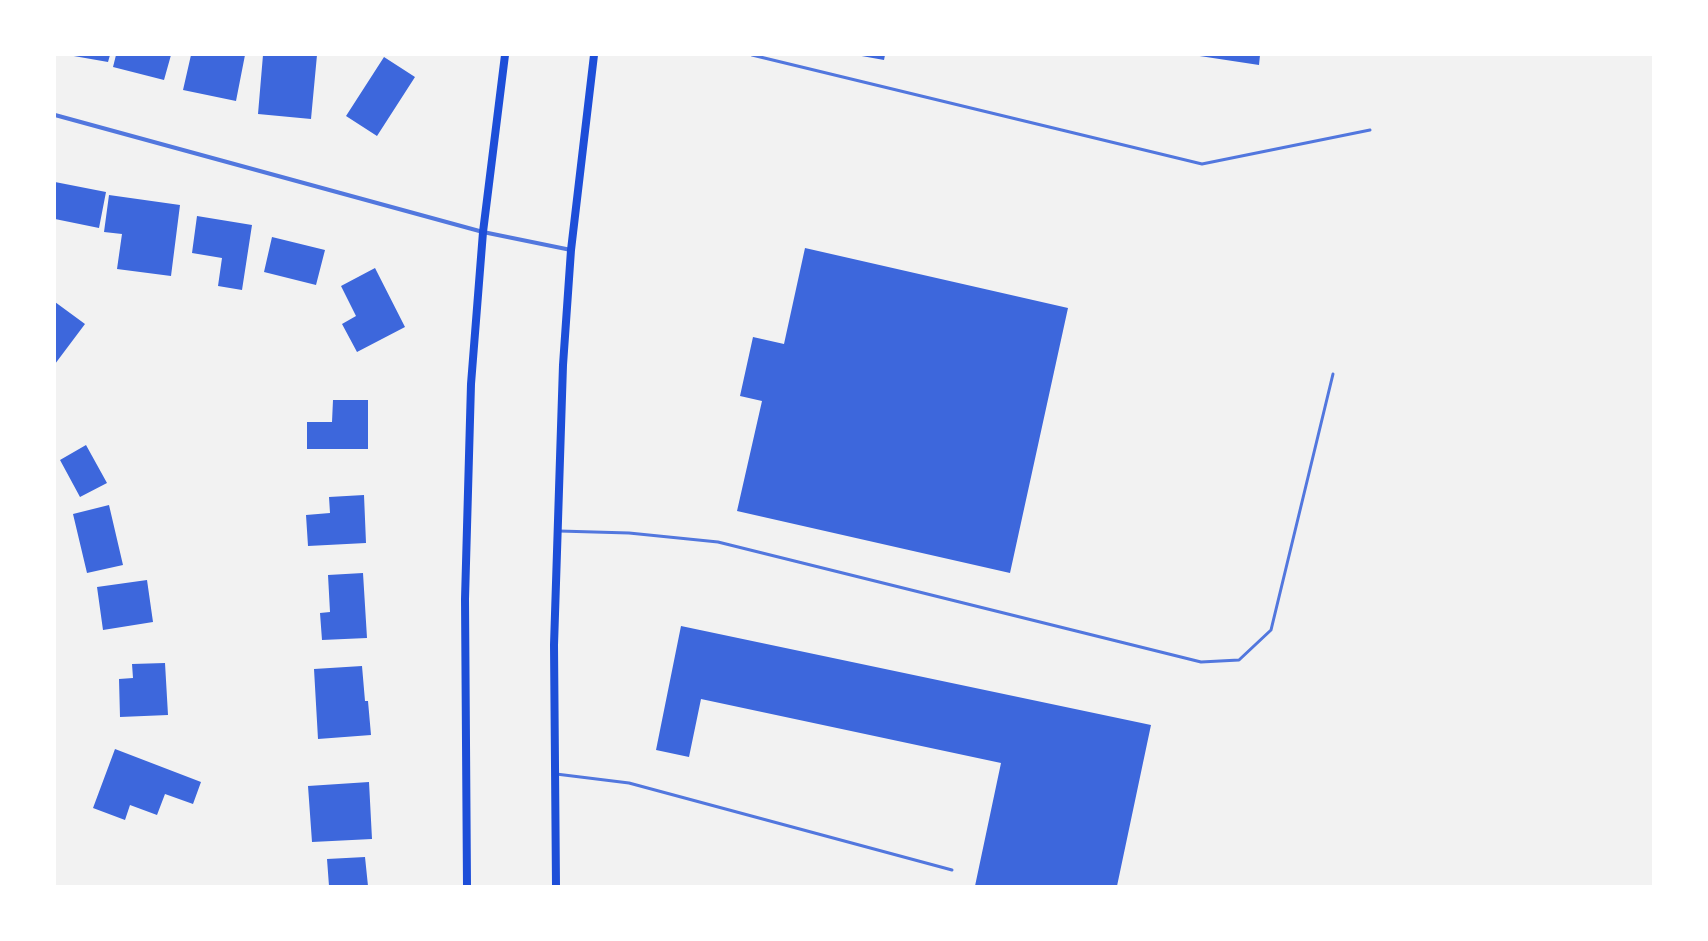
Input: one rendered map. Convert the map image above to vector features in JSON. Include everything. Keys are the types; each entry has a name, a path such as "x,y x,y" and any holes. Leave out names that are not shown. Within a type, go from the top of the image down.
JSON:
{"main road":[{"path":"467,886 465,591 471,384 483,232 505,55"},
{"path":"556,886 554,645 563,365 571,250 594,55"}],"street":[{"path":"55,115 483,232 571,250"}],"lane":[{"path":"752,55 1202,164 1370,130"},
{"path":"557,531 629,533 718,542 1201,662 1239,660 1271,630 1333,374"},
{"path":"554,774 629,783 952,870"}],"building":[{"path":"68,55 110,55 108,62"},
{"path":"116,55 171,55 164,80 113,67"},
{"path":"191,55 245,55 236,101 183,90"},
{"path":"263,55 317,55 311,119 258,114"},
{"path":"856,55 885,55 884,60"},
{"path":"1193,55 1260,55 1259,65"},
{"path":"384,57 415,77 377,136 346,116"},
{"path":"55,182 106,192 99,228 55,219"},
{"path":"109,195 180,205 171,276 117,269 122,234 104,232"},
{"path":"197,216 252,225 242,290 218,286 222,258 192,253"},
{"path":"272,237 325,250 316,285 264,272"},
{"path":"805,248 1068,308 1010,573 737,511 762,401 740,396 753,337 784,344"},
{"path":"375,268 405,327 357,352 342,324 356,316 341,286"},
{"path":"55,302 85,324 55,364"},
{"path":"333,400 368,400 368,449 307,449 307,422 332,422"},
{"path":"86,445 107,483 80,497 60,460"},
{"path":"364,495 366,543 308,546 306,515 330,513 329,497"},
{"path":"109,505 123,565 87,573 73,514"},
{"path":"363,573 367,638 322,640 320,613 330,612 328,575"},
{"path":"147,580 153,622 103,630 97,587"},
{"path":"681,626 1151,725 1117,886 975,886 1001,763 701,699 689,757 656,750"},
{"path":"165,663 168,715 120,717 119,679 133,678 132,664"},
{"path":"362,666 365,701 368,701 371,735 318,739 314,669"},
{"path":"115,749 201,782 193,804 165,794 157,815 130,805 125,820 93,808"},
{"path":"369,782 372,839 312,842 308,786"},
{"path":"365,857 368,886 329,886 327,859"}]}
